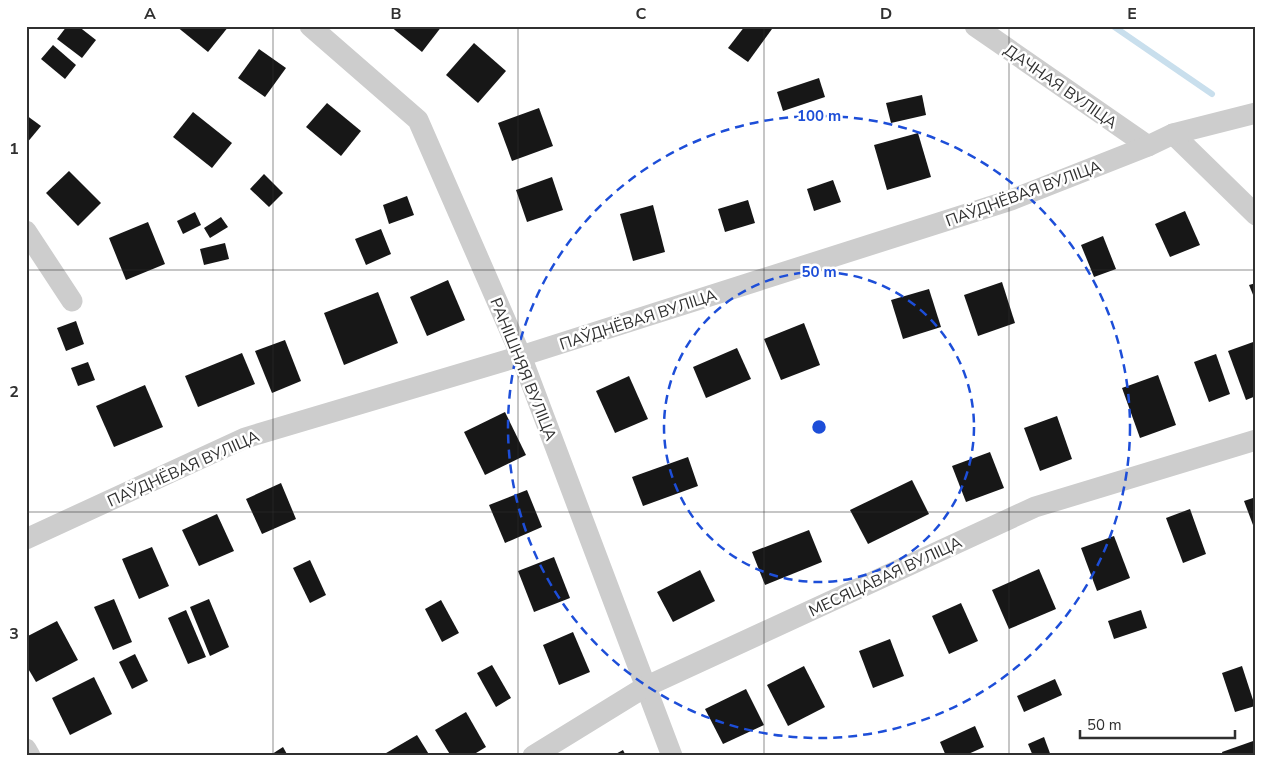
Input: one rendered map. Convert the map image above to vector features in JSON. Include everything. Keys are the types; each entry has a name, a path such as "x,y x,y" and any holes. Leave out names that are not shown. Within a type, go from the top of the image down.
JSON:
{"street":[{"name":"РАНІШНЯЯ ВУЛІЦА","path":"310,26 418,120 520,356 672,756"},
{"name":"ДАЧНАЯ ВУЛІЦА","path":"975,26 1148,146"},
{"name":"ПАЎДНЁВАЯ ВУЛІЦА","path":"26,539 245,438 520,356 1011,200 1174,134 1256,113"},
{"path":"1174,134 1256,215"},
{"path":"26,231 72,301"},
{"name":"МЕСЯЦАВАЯ ВУЛІЦА","path":"533,756 645,687 1035,507 1256,440"},
{"path":"26,749 30,756"}],"building":[{"path":"67,26 78,26 96,40 82,58 57,39"},
{"path":"176,26 229,26 208,52"},
{"path":"390,26 442,26 422,52"},
{"path":"745,26 768,26 772,29 748,62 728,48"},
{"path":"474,43 506,71 478,103 446,75"},
{"path":"53,45 76,65 65,79 41,59"},
{"path":"259,49 286,68 265,97 238,78"},
{"path":"819,78 825,97 783,111 777,92"},
{"path":"922,95 926,115 891,123 886,103"},
{"path":"327,103 361,131 341,156 306,127"},
{"path":"539,108 553,146 512,161 498,123"},
{"path":"193,112 232,143 212,168 173,137"},
{"path":"26,115 41,126 26,144"},
{"path":"918,133 931,177 887,190 874,145"},
{"path":"69,171 101,203 78,226 46,193"},
{"path":"264,174 283,193 269,207 250,189"},
{"path":"552,177 563,210 527,222 516,190"},
{"path":"833,180 841,202 814,211 807,189"},
{"path":"407,196 414,215 389,224 383,205"},
{"path":"748,200 755,223 725,232 718,209"},
{"path":"653,205 665,252 633,261 620,214"},
{"path":"1185,211 1200,245 1170,257 1155,224"},
{"path":"195,212 201,225 183,234 177,221"},
{"path":"221,217 228,227 210,238 204,228"},
{"path":"148,222 165,264 126,280 109,238"},
{"path":"381,229 391,254 366,265 355,239"},
{"path":"1103,236 1116,269 1094,277 1081,245"},
{"path":"225,243 229,259 204,265 200,249"},
{"path":"448,280 465,320 427,336 410,297"},
{"path":"1002,282 1015,323 978,336 964,295"},
{"path":"1256,283 1256,302 1249,285"},
{"path":"929,289 941,327 903,339 891,300"},
{"path":"378,292 398,343 344,365 324,313"},
{"path":"76,321 84,344 66,351 57,328"},
{"path":"804,323 820,365 781,380 764,339"},
{"path":"285,340 301,381 272,393 255,351"},
{"path":"1256,341 1256,396 1246,400 1228,351"},
{"path":"737,348 751,379 706,398 693,367"},
{"path":"242,353 255,384 198,407 185,376"},
{"path":"1216,354 1230,394 1209,402 1194,362"},
{"path":"88,362 95,380 78,386 71,368"},
{"path":"1158,375 1176,425 1140,438 1122,388"},
{"path":"629,376 648,419 615,433 596,391"},
{"path":"145,385 163,427 114,447 96,406"},
{"path":"505,412 526,455 485,475 464,432"},
{"path":"1057,416 1072,459 1040,471 1024,428"},
{"path":"990,452 1004,488 966,502 952,466"},
{"path":"688,457 698,486 643,506 632,477"},
{"path":"912,480 929,514 868,544 850,510"},
{"path":"281,483 296,519 262,534 246,499"},
{"path":"527,490 542,527 505,543 489,505"},
{"path":"1256,497 1256,533 1244,501"},
{"path":"1190,509 1206,554 1183,563 1166,518"},
{"path":"217,514 234,551 199,566 182,530"},
{"path":"809,530 822,562 765,585 752,552"},
{"path":"1114,536 1130,578 1097,591 1081,548"},
{"path":"152,547 169,586 139,599 122,559"},
{"path":"554,557 570,598 534,612 518,571"},
{"path":"310,560 326,595 310,603 293,568"},
{"path":"1039,569 1056,609 1009,629 992,590"},
{"path":"700,570 715,601 673,622 657,592"},
{"path":"114,599 132,642 113,650 94,607"},
{"path":"209,599 229,647 210,656 190,607"},
{"path":"441,600 459,633 442,642 425,609"},
{"path":"961,603 978,641 949,654 932,616"},
{"path":"186,610 206,657 188,664 168,618"},
{"path":"1141,610 1147,628 1114,639 1108,621"},
{"path":"57,621 78,660 36,682 26,665 26,637"},
{"path":"573,632 590,672 559,685 543,645"},
{"path":"890,639 904,676 873,688 859,651"},
{"path":"135,654 148,681 132,689 119,662"},
{"path":"492,665 511,698 496,707 477,673"},
{"path":"804,666 825,707 788,726 767,685"},
{"path":"1242,666 1255,706 1235,712 1222,673"},
{"path":"94,677 112,714 70,735 52,698"},
{"path":"1055,679 1062,695 1024,712 1017,696"},
{"path":"746,689 764,725 723,744 705,709"},
{"path":"466,712 486,747 471,756 451,756 435,730"},
{"path":"975,726 984,747 967,756 946,756 940,742"},
{"path":"417,735 430,756 381,756"},
{"path":"1044,737 1051,756 1033,756 1028,744"},
{"path":"1256,740 1256,756 1223,756 1222,752"},
{"path":"283,747 288,756 269,756"},
{"path":"623,750 626,756 612,756"}],"waterway":[{"path":"1113,26 1212,94"}]}
